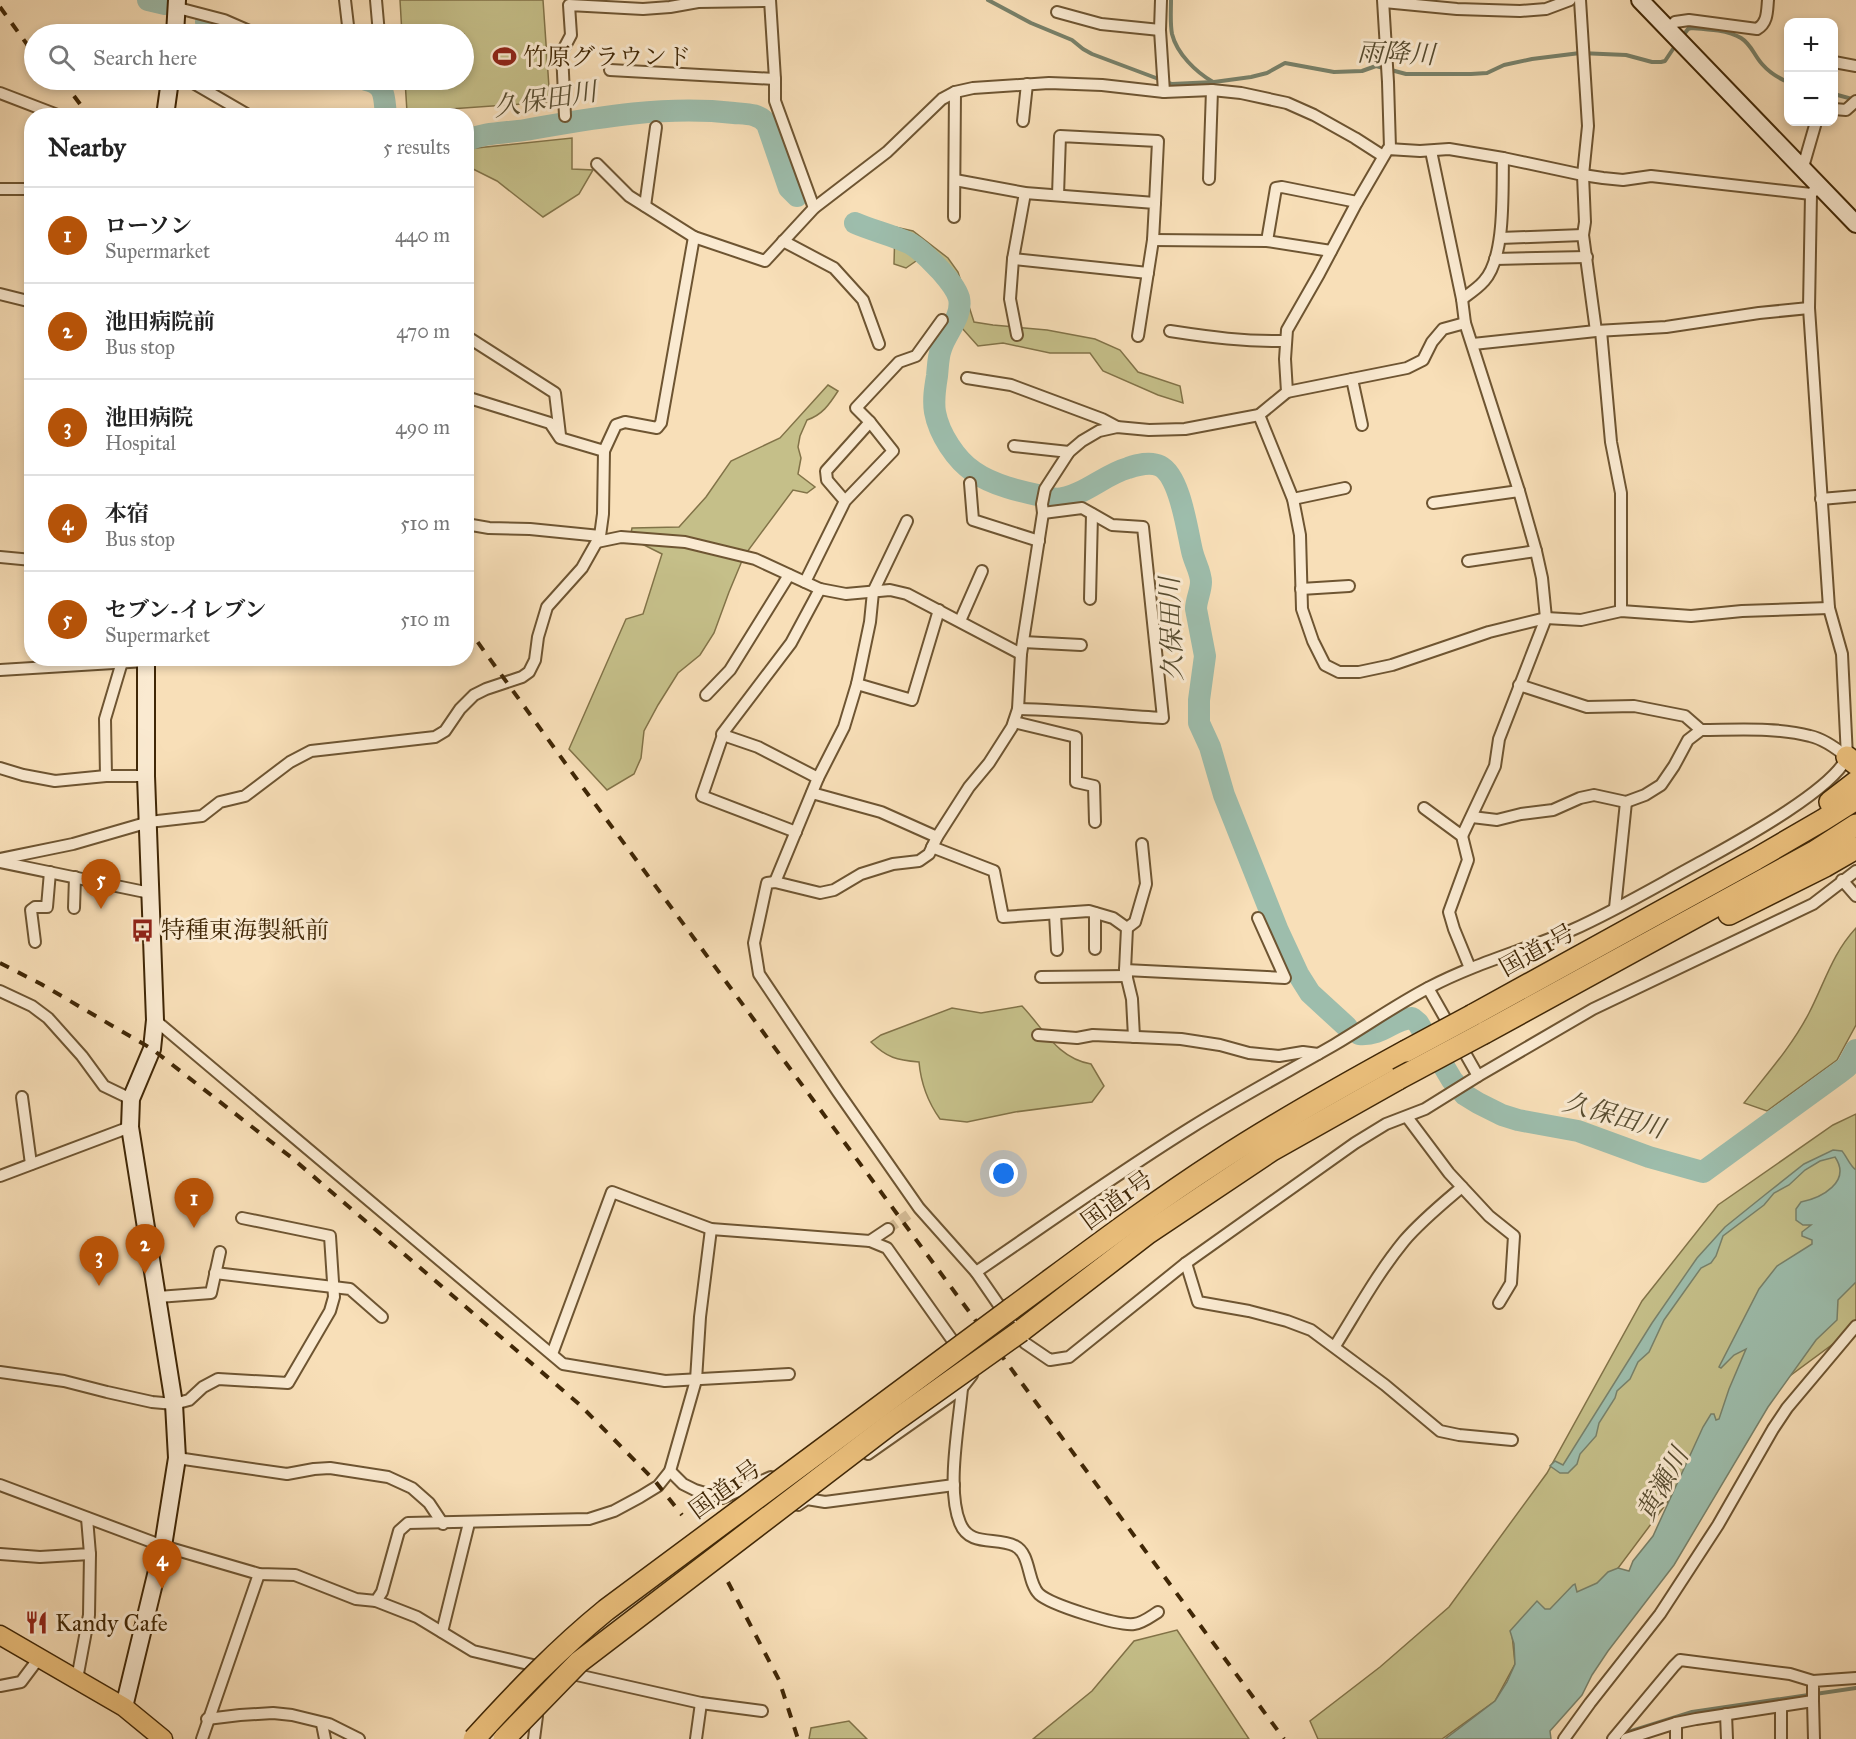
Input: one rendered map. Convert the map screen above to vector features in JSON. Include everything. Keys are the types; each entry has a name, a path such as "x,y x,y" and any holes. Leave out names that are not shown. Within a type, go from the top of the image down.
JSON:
{"highway":[{"path":"1756,859 1856,782"},
{"name":"国道1号","path":"474,1739 530,1678 570,1639 606,1610 1143,1212 1218,1161 1311,1104 1756,859 1856,799"},
{"name":"国道1号","path":"504,1739 579,1662 889,1425 1022,1331 1148,1233 1272,1150 1398,1078 1814,852 1856,825"},
{"path":"1655,939 1680,938 1825,866 1856,848"}],"main road":[{"path":"0,1635 124,1707 163,1739"}],"street":[{"path":"345,0 348,24"},
{"path":"376,0 378,24"},
{"path":"1161,0 1160,30 1164,92"},
{"path":"1287,393 1287,330 1386,152 1388,82 1384,1 1456,9 1520,11 1546,9 1570,0"},
{"path":"1580,0 1588,126 1583,175 1585,222 1583,235 1598,331 1611,442 1621,493 1621,611"},
{"path":"1641,0 1803,167 1815,190 1856,224"},
{"path":"1668,29 1675,22 1689,20 1758,29 1766,19 1768,0"},
{"path":"565,116 562,52 571,35 569,5 643,9 670,7 698,1 770,1 775,101 814,208"},
{"path":"176,24 178,4 233,24"},
{"path":"1057,12 1101,24 1160,30"},
{"path":"1838,64 1856,66"},
{"path":"610,70 775,79"},
{"path":"597,164 629,196 694,237 765,261 814,208 887,152 942,99 955,92 973,88 1049,82 1164,92 1212,90 1241,93 1287,103 1386,152 1449,149 1583,175 1623,180 1651,176 1815,190"},
{"path":"1023,121 1027,84"},
{"path":"166,108 169,90"},
{"path":"205,90 236,108"},
{"path":"1209,179 1212,90"},
{"path":"954,217 955,92"},
{"path":"0,93 39,108"},
{"path":"1838,109 1854,107"},
{"path":"1803,167 1815,126"},
{"path":"645,206 656,127"},
{"path":"1058,195 1060,136 1158,141 1153,240 1138,336"},
{"path":"1431,151 1465,323 1536,551 1542,578 1546,618 1499,739 1495,766 1462,836"},
{"path":"1462,299 1485,280 1495,259 1500,238 1503,158"},
{"path":"955,180 1024,194 1155,203"},
{"path":"1267,241 1276,188 1282,187 1357,201"},
{"path":"0,189 24,189"},
{"path":"1815,190 1809,308 1821,499 1829,608 1842,654 1851,761"},
{"path":"1017,335 1010,299 1013,259 1024,194"},
{"path":"1500,238 1583,235"},
{"path":"0,860 73,844 149,822 202,816 220,802 245,796 290,762 311,751 435,737 445,731 460,708 474,695 522,678 529,672 535,660 538,637 547,607 582,568 598,539 603,514 604,452 616,425 625,422 657,428 661,423 694,237"},
{"path":"1153,240 1267,241 1331,251"},
{"path":"783,241 834,268 863,300 879,344"},
{"path":"1495,259 1587,257"},
{"path":"1013,259 1148,273"},
{"path":"0,294 24,300"},
{"path":"1473,344 1598,331 1666,327 1809,308"},
{"path":"806,582 845,501 893,451 856,408 899,362 916,356 942,320"},
{"path":"1465,323 1443,329 1432,342 1423,360 1407,368 1287,393 1259,416 1185,429 1117,427 1099,431 1082,441 1069,452 1045,489 1021,654 1018,710 1014,722 989,763 969,787 934,842 929,855 919,861 893,864 861,874 834,890 820,893 775,882 767,883 754,944 759,974 915,1210 976,1272 1025,1343 1050,1360 1069,1357 1186,1263 1355,1143 1386,1124 1425,1109 1593,1009 1813,904 1856,871"},
{"path":"1170,331 1217,339 1286,341"},
{"path":"474,341 555,393 560,438"},
{"path":"967,378 1011,385 1102,419 1117,427"},
{"path":"1352,379 1362,425"},
{"path":"474,399 550,423 560,438 604,452"},
{"path":"1259,416 1293,499 1300,535 1302,609 1313,641 1325,665 1339,672 1359,672 1392,665 1489,632 1546,618 1581,620 1621,611 1691,616 1742,611 1829,608"},
{"path":"845,501 827,480 826,471 870,422"},
{"path":"1014,446 1069,452"},
{"path":"970,483 973,520 1039,541"},
{"path":"1293,499 1345,488"},
{"path":"1433,503 1519,491"},
{"path":"1821,499 1856,496"},
{"path":"1018,710 1060,710 1163,718 1143,527 1112,525 1082,508 1043,508"},
{"path":"1090,599 1092,514"},
{"path":"775,882 818,778 844,727 857,684 870,622 873,592 907,521"},
{"path":"474,525 530,529 598,539 621,537 684,542 755,560 820,589 846,594 890,590 907,594 1021,654"},
{"path":"1468,561 1536,551"},
{"path":"0,557 24,559"},
{"path":"960,621 982,571"},
{"path":"706,695 730,670 789,575"},
{"path":"1301,589 1349,586"},
{"path":"796,832 702,796 722,735 791,643 820,589"},
{"path":"857,684 912,700 939,610"},
{"path":"1023,642 1081,645"},
{"path":"0,670 61,666"},
{"path":"106,776 105,719 121,666"},
{"path":"124,1707 164,1546 177,1458 174,1404 130,1127 131,1099 152,1049 155,1020 146,776 146,666"},
{"path":"1519,685 1587,707 1634,706 1685,716 1701,730"},
{"path":"1014,722 1076,737 1076,783 1094,786 1095,822"},
{"path":"1472,817 1497,820 1552,810 1580,798 1594,795 1626,802 1645,795 1661,785 1688,740 1701,730 1764,730 1811,736 1832,746 1851,761"},
{"path":"722,735 758,747 818,778"},
{"path":"976,1272 1125,1170 1194,1126 1428,988 1470,968 1573,929 1616,909 1777,818 1851,761"},
{"path":"0,768 55,781 106,776 146,776"},
{"path":"812,793 881,812 934,842 994,871 1003,917 1089,911 1113,918 1127,928"},
{"path":"1616,909 1626,802"},
{"path":"1424,808 1462,836 1468,860 1449,912 1470,968"},
{"path":"1127,928 1135,922 1146,884 1142,844"},
{"path":"0,860 150,893"},
{"path":"35,942 31,910 35,907 47,907 50,872"},
{"path":"74,908 75,877"},
{"path":"1842,880 1856,896"},
{"path":"1095,913 1095,949"},
{"path":"1056,914 1057,950"},
{"path":"1041,977 1126,973 1285,978 1258,918"},
{"path":"1127,928 1126,973 1132,999 1134,1037"},
{"path":"1428,988 1478,1076"},
{"path":"0,991 32,1006 48,1018 82,1056 104,1086 131,1099"},
{"path":"155,1020 563,1365 665,1381 789,1374"},
{"path":"1038,1035 1077,1038 1093,1035 1181,1039 1220,1045 1249,1053 1279,1056 1303,1052 1319,1054"},
{"path":"22,1097 31,1164"},
{"path":"1407,1116 1449,1173 1490,1216 1514,1236 1511,1283 1498,1303"},
{"path":"0,1176 130,1127"},
{"path":"1335,1346 1381,1272 1405,1240 1462,1187"},
{"path":"517,1739 537,1716 580,1675 632,1630 807,1499 962,1388 975,1371 887,1248 870,1241 711,1229 612,1192 552,1354"},
{"path":"0,1372 64,1381 152,1402 174,1404 189,1400 203,1387 218,1379 288,1383 330,1311 334,1297 330,1236 242,1218"},
{"path":"376,1601 382,1592 399,1532 408,1523 589,1519 614,1511 658,1486 670,1472 696,1380 700,1317 711,1229"},
{"path":"870,1241 888,1229"},
{"path":"158,1297 211,1293 220,1252"},
{"path":"1186,1263 1198,1302 1249,1311 1311,1330 1385,1385 1440,1431 1512,1440"},
{"path":"215,1273 350,1289 382,1317"},
{"path":"1564,1739 1590,1702 1660,1614 1718,1524 1787,1408 1856,1326"},
{"path":"962,1388 954,1453 954,1485 959,1523 965,1533 980,1541 1015,1545 1021,1550 1038,1593 1050,1601 1100,1618 1130,1625 1142,1623 1158,1612"},
{"path":"177,1458 286,1474 330,1468 388,1477 412,1488 429,1503 443,1524"},
{"path":"670,1472 694,1490 722,1498 771,1477"},
{"path":"0,1485 164,1546 259,1574 295,1575 356,1599 376,1601 417,1617 473,1651 701,1702 762,1711"},
{"path":"807,1499 825,1502 954,1485"},
{"path":"76,1679 90,1615 90,1554 87,1518"},
{"path":"442,1632 469,1523"},
{"path":"0,1554 40,1557 90,1554"},
{"path":"202,1739 207,1719 259,1574"},
{"path":"0,1686 21,1682 39,1658"},
{"path":"1613,1739 1680,1660 1790,1674 1813,1684 1856,1678"},
{"path":"1813,1684 1814,1739"},
{"path":"1626,1739 1676,1723 1813,1701"},
{"path":"696,1739 701,1702"},
{"path":"1781,1706 1781,1739"},
{"path":"207,1719 273,1713 292,1715 329,1724 359,1739"},
{"path":"1726,1714 1727,1739"},
{"path":"534,1739 537,1716"},
{"path":"1676,1723 1676,1739"},
{"path":"322,1724 325,1739"}],"shaded area":[{"name":"竹原グラウンド","path":"400,0 543,0 550,102 464,108 407,108 406,90 474,90 474,24 401,24"},
{"path":"572,138 572,169 593,170 579,194 543,217 497,181 474,170 474,148"},
{"path":"895,227 913,231 948,258 958,272 974,322 1047,330 1095,339 1120,350 1138,372 1180,386 1183,403 1158,395 1103,371 1090,353 1050,353 1003,343 978,346 961,327 959,299 954,287 922,252 916,261 906,268 894,264"},
{"path":"828,385 838,391 825,409 807,420 798,447 801,458 798,474 815,487 807,493 793,490 744,556 714,633 700,655 678,673 644,731 641,758 634,774 607,790 569,749 626,619 643,614 662,554 630,538 632,528 679,527 706,497 731,461 780,438"},
{"path":"1856,928 1856,1025 1837,1060 1767,1111 1744,1103 1795,1037 1835,958"},
{"path":"1022,1006 1060,1049 1079,1061 1091,1064 1104,1086 1092,1102 1015,1112 967,1122 940,1119 925,1092 919,1062 893,1057 882,1052 871,1042 881,1035 952,1008 981,1013"},
{"path":"1856,1114 1856,1327 1745,1409 1669,1500 1595,1599 1512,1634 1515,1664 1495,1701 1442,1739 1318,1739 1310,1721 1380,1667 1449,1607 1547,1473 1642,1301 1718,1205 1833,1125"},
{"path":"1833,1150 1842,1151 1856,1170 1856,1282 1838,1300 1837,1320 1816,1340 1768,1407 1674,1565 1608,1651 1582,1695 1550,1731 1551,1739 1445,1739 1495,1701 1515,1664 1514,1644 1510,1631 1537,1601 1545,1609 1550,1609 1575,1584 1577,1592 1597,1583 1608,1572 1618,1568 1629,1571 1633,1561 1653,1536 1703,1427 1711,1414 1714,1414 1716,1420 1719,1419 1746,1349 1734,1355 1721,1368 1719,1367 1759,1289 1777,1266 1812,1244 1812,1240 1802,1236 1802,1232 1811,1225 1803,1225 1796,1220 1796,1209 1801,1202 1825,1193 1837,1181 1840,1174 1835,1157 1820,1161 1805,1170 1723,1236 1716,1256 1711,1263 1701,1268 1664,1320 1649,1352 1638,1362 1630,1379 1617,1391 1599,1423 1596,1436 1580,1454 1577,1464 1568,1473 1560,1473 1550,1466 1555,1461 1563,1465 1652,1323 1697,1258 1725,1227 1766,1194 1804,1164"},
{"path":"1177,1630 1249,1739 1033,1739 1092,1691 1134,1641"},
{"path":"849,1721 867,1739 809,1739 811,1728"}],"waterway":[{"name":"久保田川","path":"148,0 165,4"},
{"name":"雨降川","path":"988,0 1031,23 1072,40 1092,54 1172,84 1251,77 1267,73 1285,63 1334,72 1362,71 1376,66 1406,74 1471,74 1487,73 1504,65 1532,59 1580,53 1626,55 1661,62 1665,61 1677,43"},
{"path":"1171,0 1171,30 1178,49 1194,68 1213,82"},
{"name":"久保田川","path":"206,22 213,24"},
{"name":"雨降川","path":"1682,37 1691,28 1717,30 1736,35 1747,43 1768,70 1784,80"},
{"name":"久保田川","path":"382,90 385,108"},
{"name":"雨降川","path":"1838,95 1856,100"},
{"name":"久保田川","path":"474,138 629,114 707,111 752,115 764,120 767,124 789,188 797,196"},
{"name":"久保田川","path":"855,223 911,244 941,271 958,294 959,312 939,355 934,408 944,437 967,467 983,478 1003,486 1056,499 1075,494 1119,471 1144,464 1160,466 1173,481 1182,504 1193,555 1201,578 1196,609 1205,656 1199,700 1199,723 1210,747 1224,795 1278,931 1298,974 1310,993 1347,1027"},
{"name":"久保田川","path":"1359,1034 1375,1032 1412,1018 1418,1023 1452,1080 1465,1095 1478,1103 1518,1120 1578,1131 1649,1157 1703,1172 1847,1067 1856,1050"},
{"path":"1622,1734 1692,1712 1856,1688"}],"tunnel":[{"path":"888,1229 912,1212"}],"railway":[{"path":"0,7 24,40"},
{"path":"70,90 83,108"},
{"path":"474,637 1284,1739"},
{"path":"0,963 41,984 152,1049 292,1158 579,1404 655,1481 682,1515"},
{"path":"728,1582 779,1680 798,1739"}],"place":[{"name":"竹原グラウンド","path":"505,57"},
{"name":"セブン-イレブン","path":"101,909"},
{"name":"特種東海製紙前","path":"143,930"},
{"name":"ローソン","path":"194,1228"},
{"name":"池田病院前","path":"145,1274"},
{"name":"池田病院","path":"99,1286"},
{"name":"本宿","path":"162,1589"},
{"name":"Kandy Cafe","path":"37,1623"}],"water label":[{"name":"黄瀬川","path":"1662,1484"}]}
